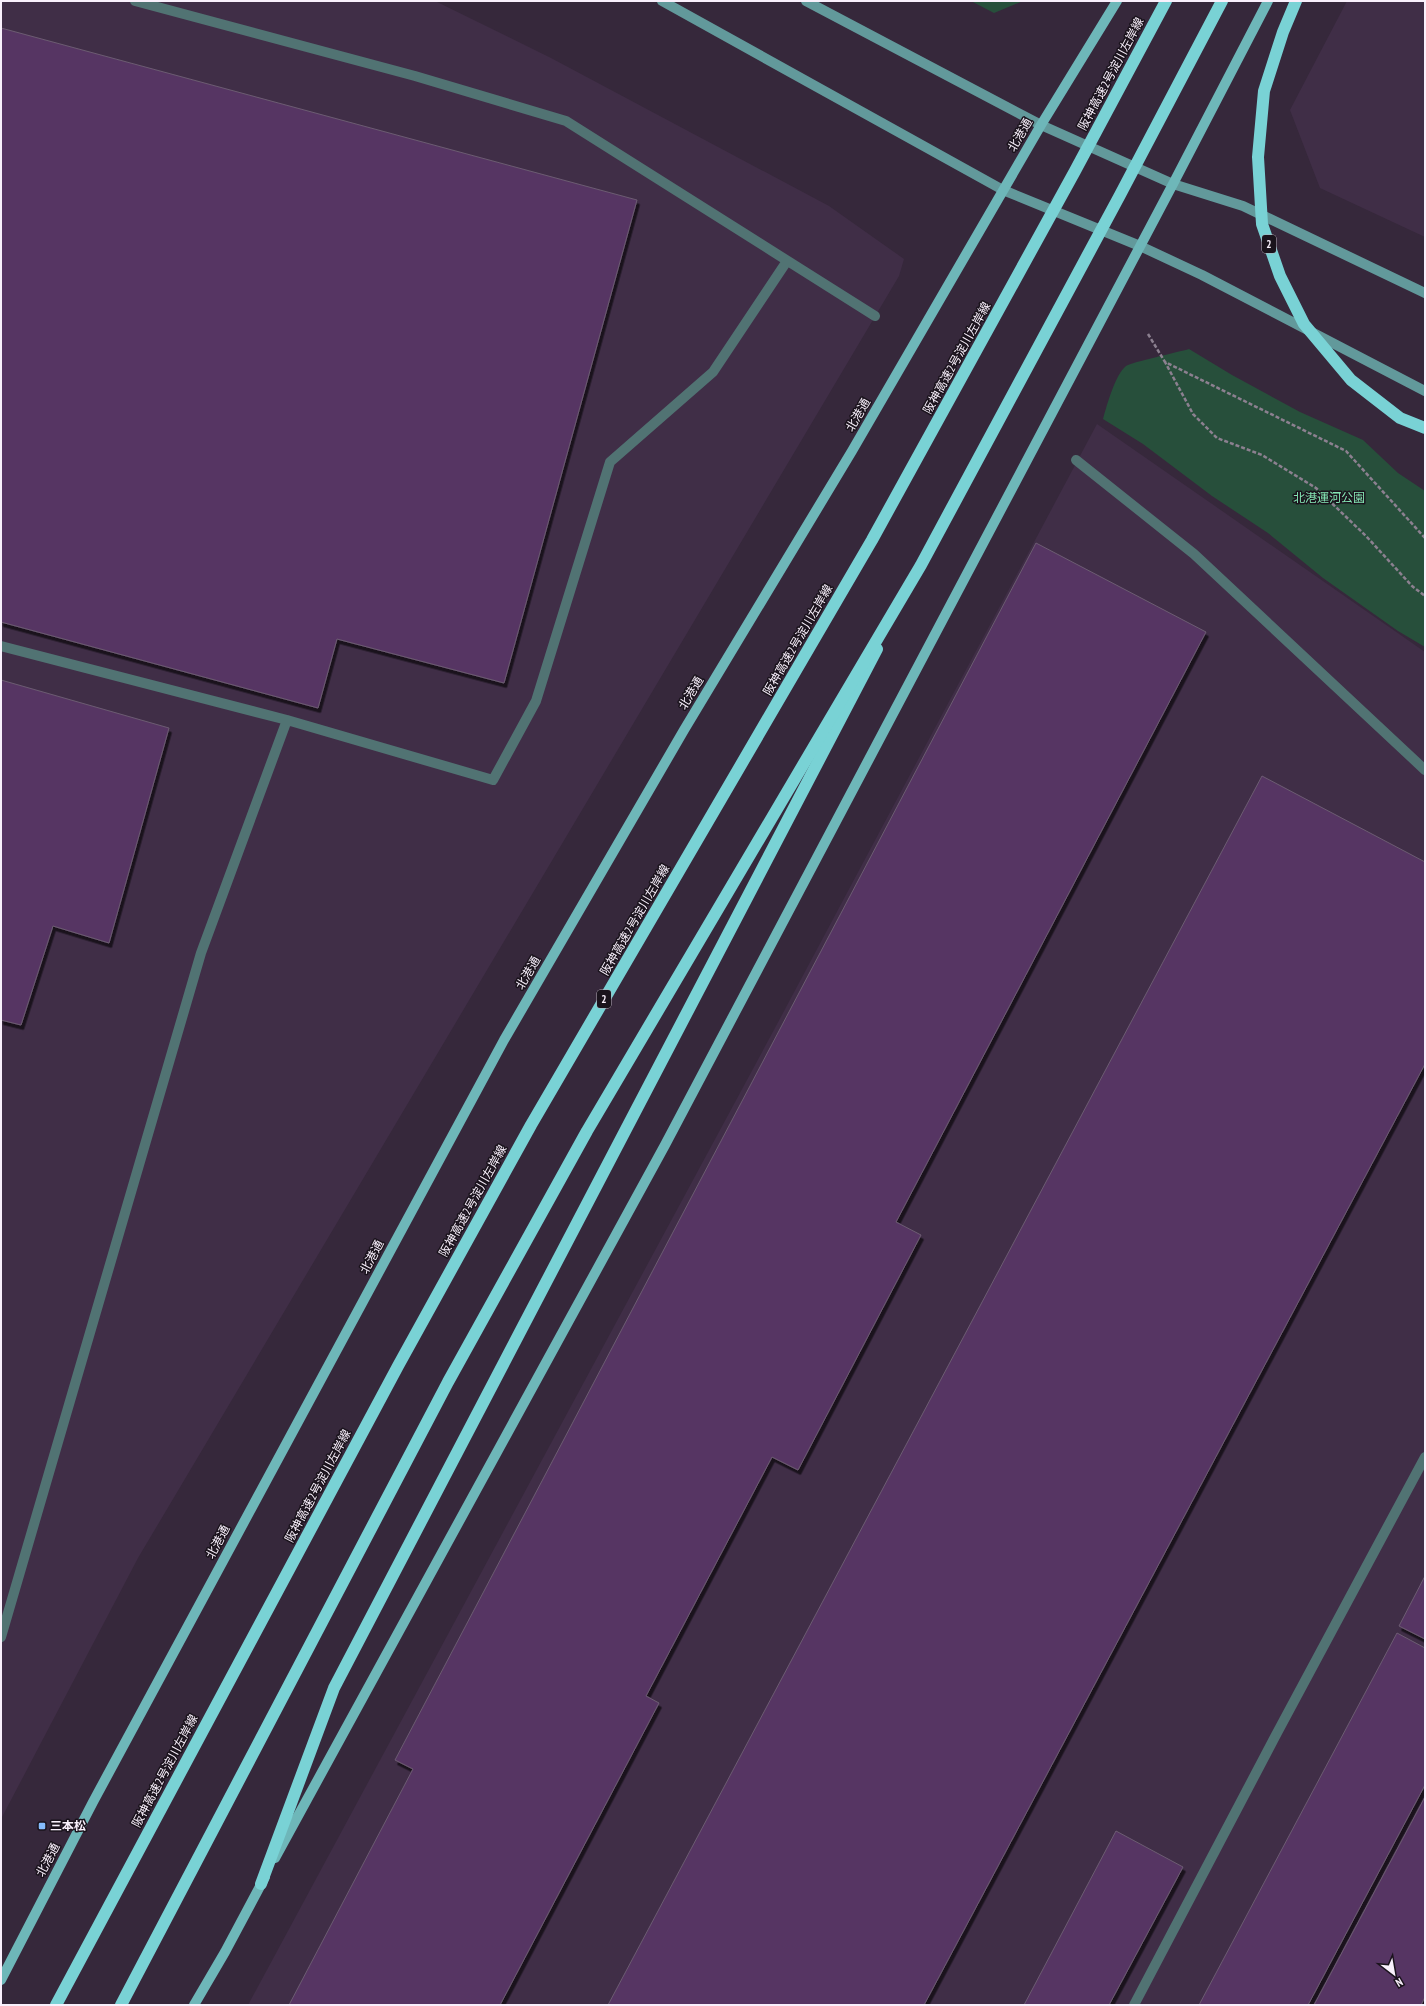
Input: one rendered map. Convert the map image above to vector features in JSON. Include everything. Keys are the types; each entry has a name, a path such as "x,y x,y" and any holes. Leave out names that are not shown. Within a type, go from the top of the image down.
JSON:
{"highway":[{"name":"阪神高速2号淀川左岸線","path":"56,2005 391,1380 516,1153 872,540 1072,178 1166,1"},
{"path":"261,1884 334,1688 921,565 1120,196 1222,1"},
{"name":"2","path":"1296,1 1283,32 1264,91 1258,156 1262,224 1280,276 1304,324 1351,380 1400,418 1425,428"},
{"path":"121,2005 448,1382 583,1138 921,565"}],"main road":[{"name":"北港通","path":"1,1980 93,1802 504,1040 680,737 852,451 1041,125 1117,1"},
{"path":"194,2005 225,1952 665,1145 1173,184 1268,1"}],"street":[{"path":"662,1 1003,190 1140,246 1202,275 1425,391"},
{"path":"806,1 1041,125 1173,184 1243,206 1425,293"}],"lane":[{"path":"135,1 407,74 566,121 875,316"},
{"path":"1,646 287,720 494,780 536,701 610,462 713,372 787,261"},
{"path":"1076,460 1194,554 1425,770"},
{"path":"1,1637 200,953 287,720"},
{"path":"1134,2005 1277,1733 1425,1457"}],"path":[{"path":"1148,334 1193,414 1217,438 1262,455 1316,488 1366,536 1412,586 1425,596"},
{"path":"1165,362 1346,451 1425,538"}],"shaded area":[{"path":"1,1 435,1 551,58 829,206 904,259 899,276 138,1558 1,1819"},
{"path":"1347,1 1425,1 1425,237 1320,188 1290,110"},
{"path":"1097,424 1425,652 1425,2005 248,2005 775,1028"}],"green space":[{"path":"971,1 1023,1 994,13"},
{"name":"北港運河公園","path":"1189,349 1232,375 1300,412 1363,440 1398,473 1425,491 1425,647 1398,631 1323,578 1268,533 1212,496 1143,444 1103,419 1109,398 1118,376 1126,366"}],"building":[{"path":"1,28 637,200 504,683 337,639 318,708 1,622"},
{"path":"1036,543 1206,632 896,1222 921,1235 798,1470 772,1457 646,1696 659,1703 500,2005 289,2005 413,1769 395,1760"},
{"path":"1,680 169,728 109,943 53,926 21,1025 1,1020"},
{"path":"1262,776 1425,862 1425,1064 924,2005 608,2005"},
{"path":"1425,1576 1425,1639 1399,1626"},
{"path":"1397,1633 1425,1648 1425,1785 1308,2005 1199,2005"},
{"path":"1425,1797 1425,1997 1421,2005 1314,2005"},
{"path":"1116,1831 1183,1867 1109,2005 1024,2005"}],"place":[{"name":"三本松","path":"42,1826"}]}
